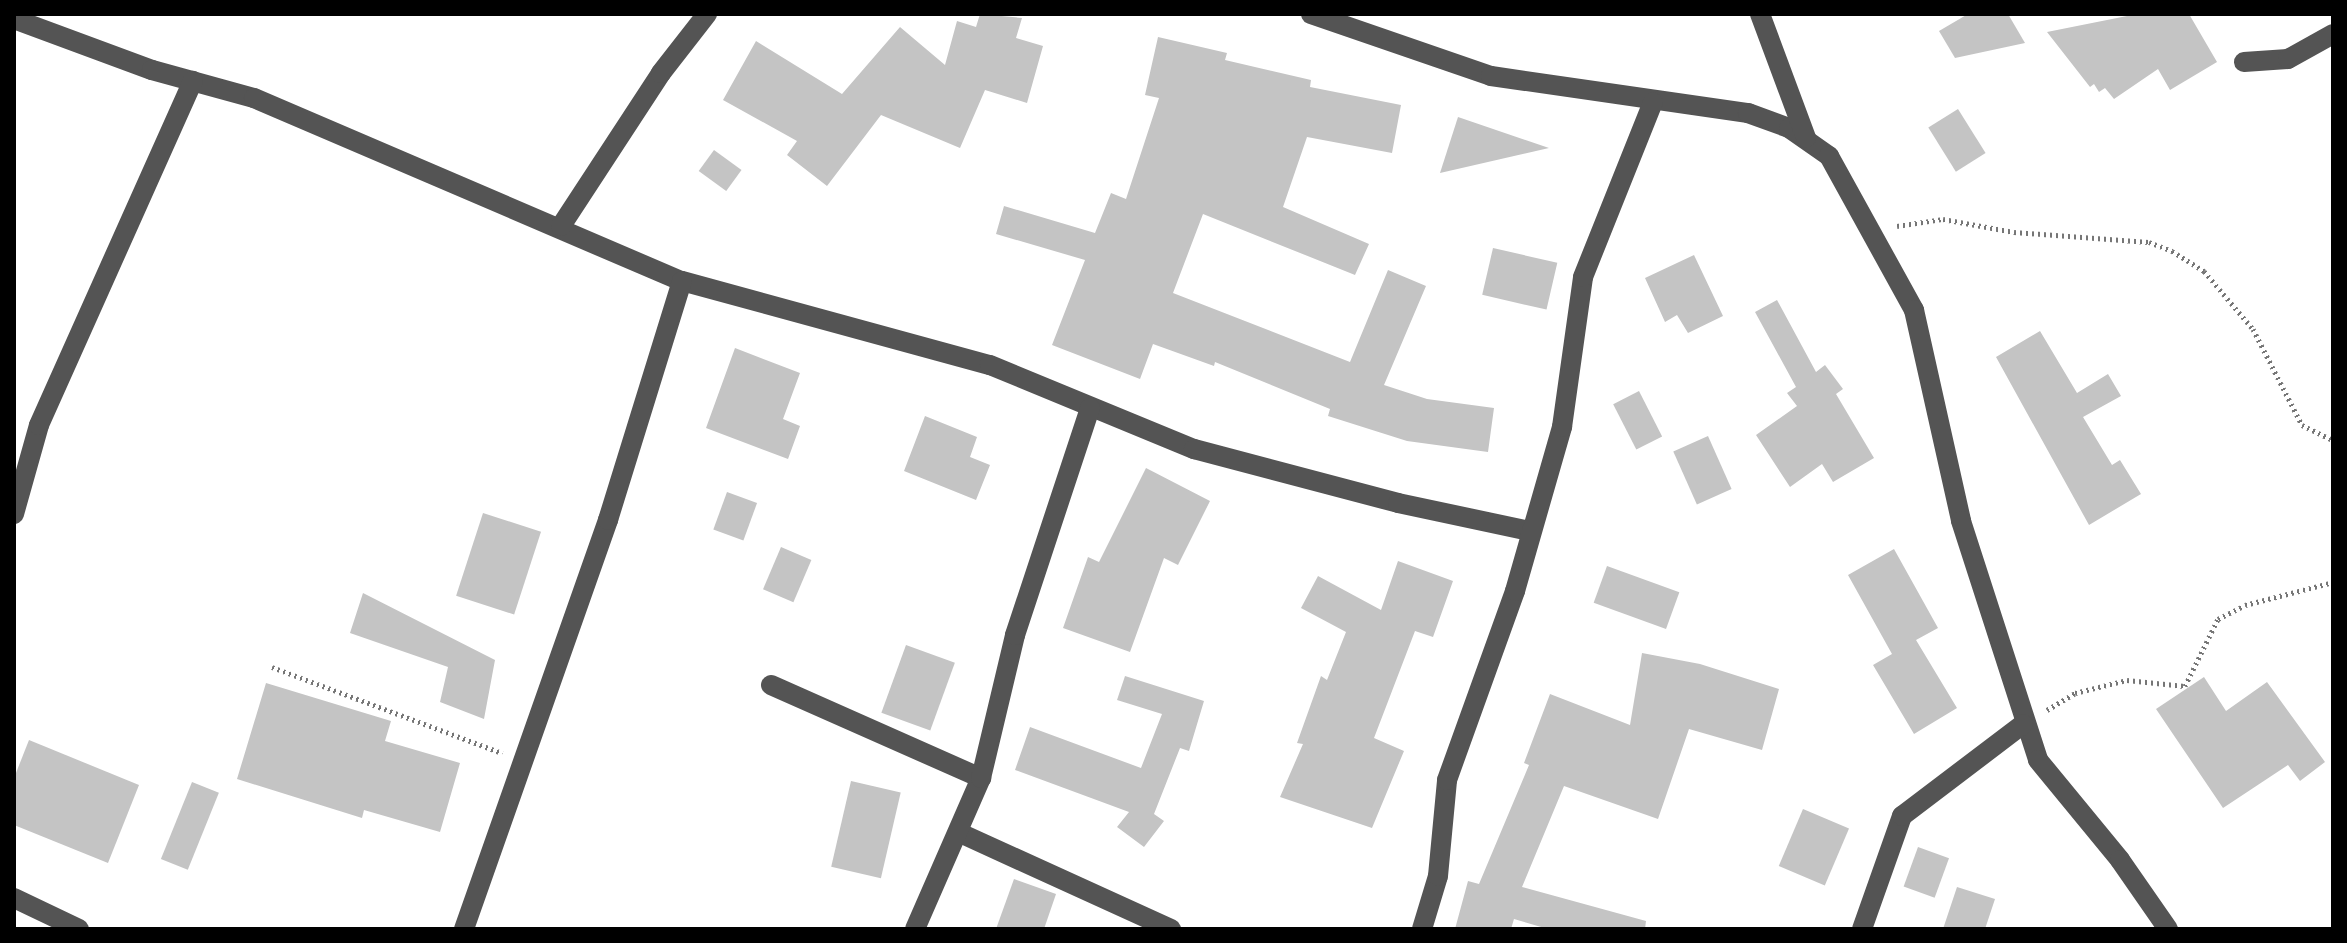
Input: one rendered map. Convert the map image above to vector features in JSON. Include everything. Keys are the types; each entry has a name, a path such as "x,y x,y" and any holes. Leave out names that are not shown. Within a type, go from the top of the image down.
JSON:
{"street":[{"path":"561,226 661,73 707,14"},
{"path":"1311,14 1491,76 1653,102 1748,113 1806,138 1842,171 1914,310 1961,521 2023,724 2038,760 2120,860 2168,929"},
{"path":"1760,14 1806,138"},
{"path":"14,19 193,81 254,98 405,165 561,226 682,281 897,335 990,365 1194,449 1398,503 1530,531"},
{"path":"2244,62 2288,59 2333,34"},
{"path":"14,514 39,425 193,81"},
{"path":"1422,929 1438,876 1447,780 1515,591 1562,427 1583,277 1653,102"},
{"path":"464,929 608,520 682,281"},
{"path":"915,929 960,833 981,778 1015,635 1090,408"},
{"path":"771,685 981,778"},
{"path":"1862,929 1902,816 2023,724"},
{"path":"960,833 1171,929"},
{"path":"14,898 68,927"}],"path":[{"path":"1873,229 1943,219 2014,232 2149,242 2172,251 2204,271 2253,329 2302,425 2333,440"},
{"path":"2023,724 2075,693 2100,686 2127,680 2185,686 2218,619 2245,605 2333,582"},
{"path":"272,667 522,760"}],"building":[{"path":"980,14 1022,18 1016,38 1043,46 1027,103 985,90 960,148 881,115 827,186 787,155 797,141 723,100 756,41 842,94 900,27 945,65 957,21 976,27"},
{"path":"1968,14 2008,14 2025,43 1955,58 1939,31"},
{"path":"2137,14 2189,14 2217,62 2170,90 2158,69 2114,99 2105,88 2099,92 2094,84 2090,87 2047,32"},
{"path":"1158,37 1227,53 1225,60 1311,80 1310,87 1401,105 1392,153 1307,137 1283,207 1369,244 1355,275 1203,214 1173,293 1350,362 1388,270 1426,286 1384,385 1427,399 1494,408 1488,452 1407,441 1328,416 1330,409 1215,362 1214,366 1153,344 1140,379 1052,345 1085,260 996,234 1004,206 1095,233 1111,193 1126,199 1159,98 1145,95"},
{"path":"1958,109 1986,153 1956,172 1928,128"},
{"path":"1458,117 1549,148 1440,173"},
{"path":"714,150 742,170 726,191 699,171"},
{"path":"1493,248 1557,263 1547,310 1482,295"},
{"path":"1694,255 1723,316 1688,333 1677,315 1665,322 1645,278"},
{"path":"1777,300 1816,372 1825,365 1843,389 1836,394 1874,458 1833,482 1822,464 1790,487 1756,435 1797,406 1787,393 1796,387 1755,312"},
{"path":"2040,331 2077,393 2108,374 2121,396 2083,417 2112,465 2120,460 2141,494 2089,525 1996,357"},
{"path":"735,348 800,373 783,419 800,426 788,459 706,428"},
{"path":"1639,391 1662,436 1636,450 1613,404"},
{"path":"925,416 977,437 970,457 990,465 976,500 904,471"},
{"path":"1708,436 1732,489 1697,504 1673,451"},
{"path":"1146,468 1210,501 1178,565 1164,558 1130,652 1063,628 1088,557 1099,562"},
{"path":"727,492 757,503 743,541 713,530"},
{"path":"483,513 541,532 514,615 456,596"},
{"path":"781,547 811,560 793,602 763,589"},
{"path":"1894,549 1938,628 1916,640 1957,708 1914,734 1873,665 1892,654 1848,575"},
{"path":"1398,561 1453,581 1433,637 1415,631 1374,738 1404,751 1372,828 1280,797 1303,744 1297,743 1321,676 1327,680 1346,632 1301,608 1318,576 1381,610"},
{"path":"1607,566 1679,592 1666,629 1594,603"},
{"path":"363,593 495,660 484,719 440,702 448,667 350,633"},
{"path":"906,645 955,663 930,730 881,713"},
{"path":"1642,653 1700,664 1779,689 1762,750 1689,729 1658,819 1564,786 1522,887 1646,921 1645,929 1548,929 1514,919 1511,929 1455,929 1468,881 1479,884 1529,765 1524,763 1550,694 1630,725"},
{"path":"1125,676 1204,701 1189,751 1180,748 1154,814 1164,821 1144,847 1117,827 1129,812 1015,770 1030,727 1141,768 1162,714 1117,700"},
{"path":"2204,677 2226,711 2267,682 2325,762 2300,781 2288,765 2223,808 2156,709"},
{"path":"266,683 391,721 385,741 460,763 440,832 364,810 362,818 237,779"},
{"path":"29,740 139,785 108,863 14,825 14,778"},
{"path":"851,781 901,792 881,878 831,867"},
{"path":"192,782 219,793 188,870 161,859"},
{"path":"1803,809 1849,829 1825,886 1779,866"},
{"path":"1918,847 1949,858 1935,898 1904,886"},
{"path":"1014,879 1056,894 1044,929 996,929"},
{"path":"1957,887 1995,899 1985,929 1943,929"}]}
